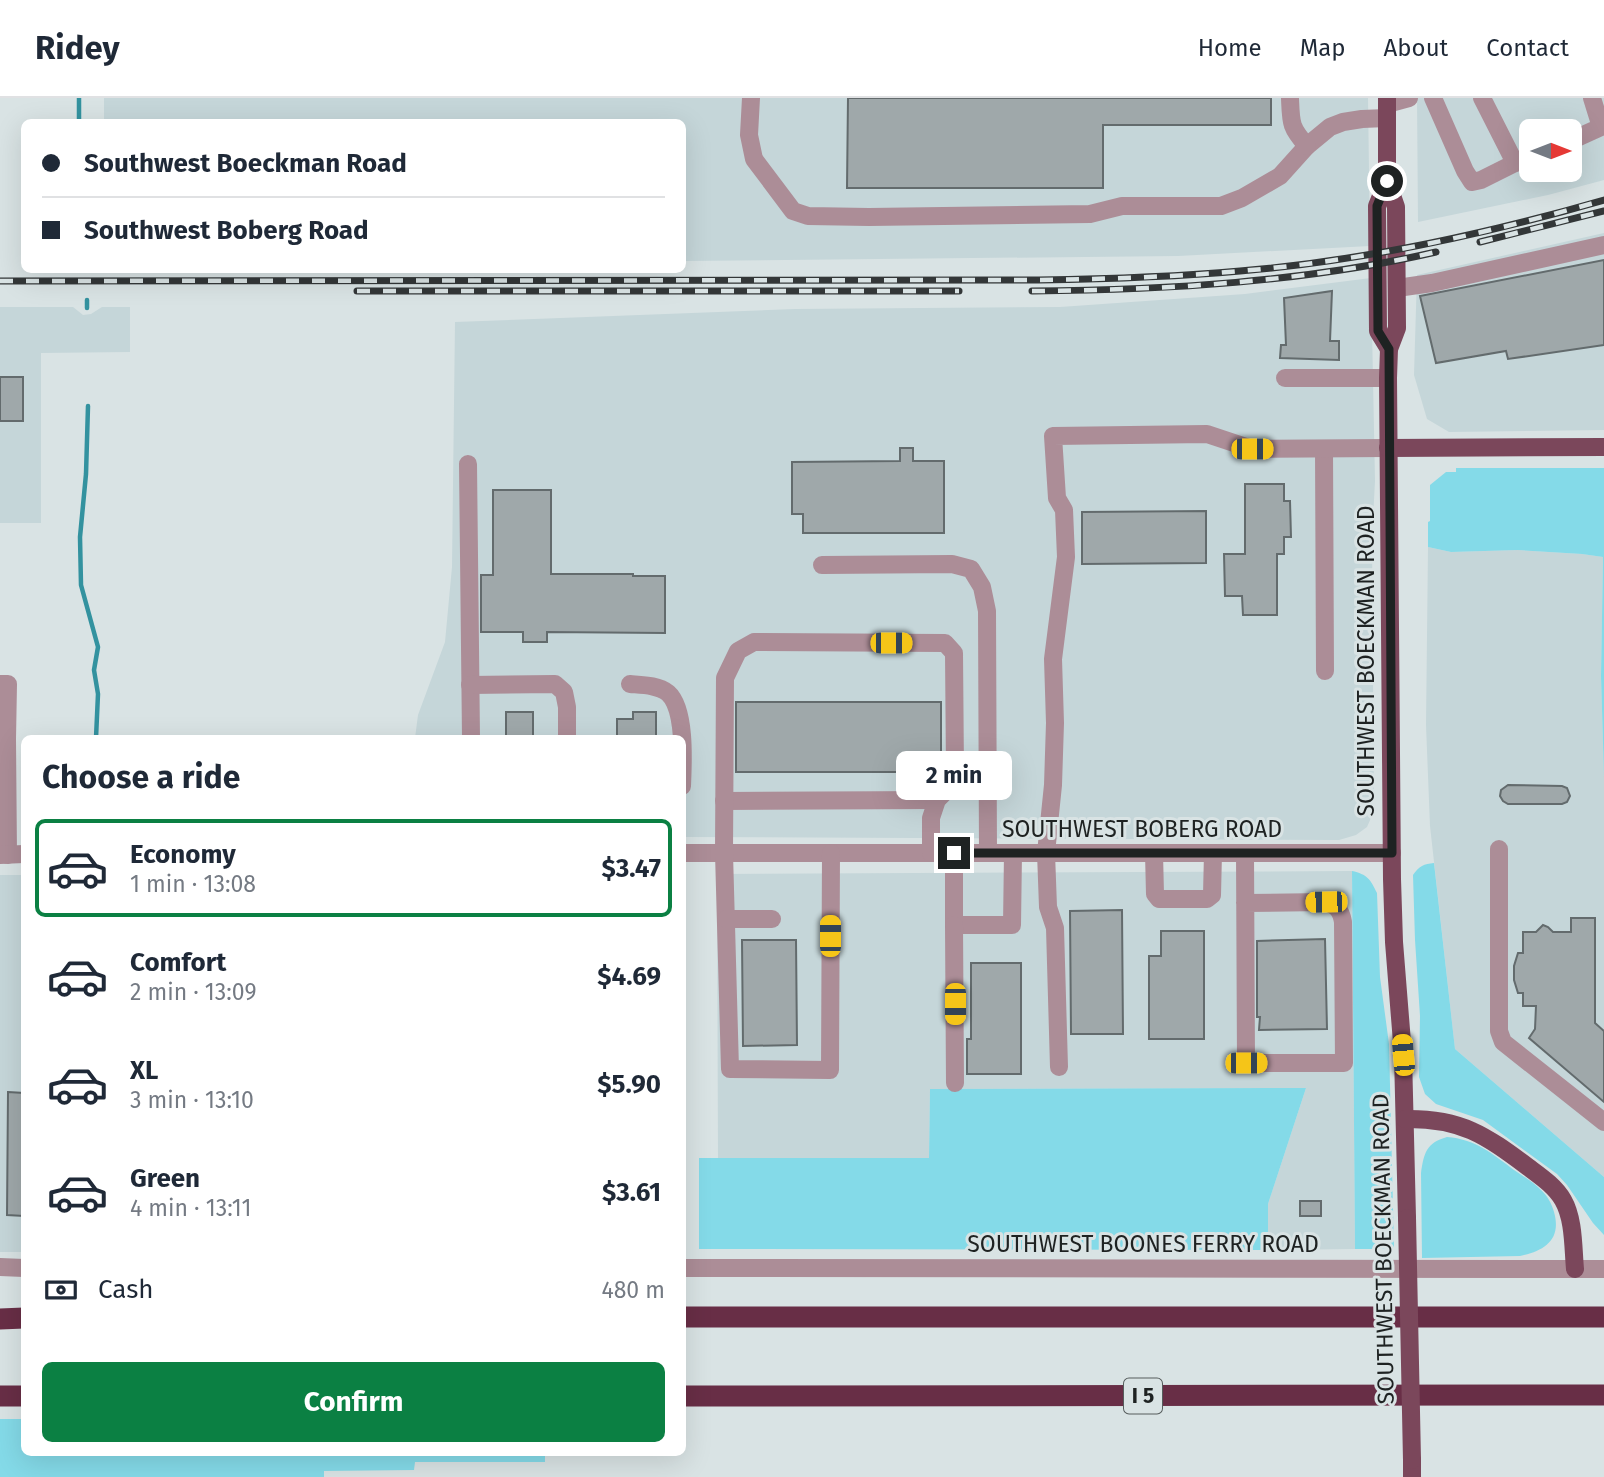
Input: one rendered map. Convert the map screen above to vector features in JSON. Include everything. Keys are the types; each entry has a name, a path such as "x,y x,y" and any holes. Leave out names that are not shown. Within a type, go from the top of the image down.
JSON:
{"highway":[{"path":"686,1317 1604,1317"},
{"path":"0,1319 21,1318"},
{"name":"I 5","path":"686,1396 1604,1395"},
{"path":"0,1396 21,1396"}],"main road":[{"name":"SOUTHWEST BOECKMAN ROAD","path":"1387,107 1387,181 1396,207 1397,288 1397,328 1389,349 1388,377 1392,853 1394,942 1403,1055 1412,1469"},
{"name":"SOUTHWEST BOECKMAN ROAD","path":"1387,181 1377,206 1377,277 1378,331 1389,349"},
{"path":"1388,449 1604,447"},
{"path":"1405,1119 1435,1119 1472,1129 1493,1141 1547,1182 1563,1199 1569,1214 1575,1269"}],"street":[{"path":"751,98 749,135 754,159 793,211 808,216 869,217 1090,214 1122,206 1221,206 1242,198 1280,176 1307,146 1330,127 1362,119 1409,98"},
{"path":"1290,98 1290,118 1295,132 1307,146"},
{"path":"1433,98 1472,182 1519,163"},
{"path":"1482,98 1519,155"},
{"path":"1582,136 1601,127 1592,98"},
{"path":"1397,288 1432,283 1604,245"},
{"path":"1285,378 1388,377"},
{"path":"1059,1067 1055,928 1048,907 1046,853 1053,772 1054,659 1066,557 1065,510 1056,498 1054,436 1207,434 1252,449 1388,449"},
{"path":"1324,449 1325,671"},
{"path":"468,464 471,735"},
{"path":"822,565 952,564 971,569 982,587 987,611 988,853"},
{"path":"831,853 830,1070 730,1069 724,853 725,678 738,651 754,642 945,643 954,653 955,770 951,786 937,800 931,818 931,853"},
{"path":"0,684 8,684 7,747 11,855"},
{"path":"470,685 555,684 564,692 568,707 567,735"},
{"path":"630,684 660,688 670,694 682,735"},
{"path":"724,801 937,800"},
{"path":"1499,849 1499,1031 1503,1042 1604,1122"},
{"name":"SOUTHWEST BOBERG ROAD","path":"686,853 1392,853"},
{"path":"954,853 956,1083"},
{"path":"954,925 1012,925 1013,853"},
{"path":"1154,853 1155,894 1159,899 1207,900 1212,895 1213,853"},
{"path":"1245,853 1245,903 1246,1063 1345,1063 1341,912 1326,902 1245,903"},
{"path":"726,919 772,919"},
{"path":"0,1268 21,1268"},
{"name":"SOUTHWEST BOONES FERRY ROAD","path":"686,1268 1604,1269"}],"shaded area":[{"path":"104,98 1368,98 1370,246 1178,256 686,261 686,119 104,119"},
{"path":"1417,98 1604,98 1604,180 1548,195 1418,222"},
{"path":"1604,233 1604,430 1449,432 1427,419 1414,375 1417,275"},
{"path":"1371,278 1375,481 1372,538 1374,811 1367,827 1356,835 1339,840 686,837 686,735 415,735 418,715 445,642 452,567 455,322 795,309 1060,307 1245,294"},
{"path":"0,307 73,307 83,315 91,314 102,307 130,307 130,352 41,353 41,523 0,523"},
{"path":"1456,468 1604,468 1604,777 1601,676 1603,557 1518,550 1451,552 1428,547 1430,485 1446,472 1456,472"},
{"path":"1428,547 1451,552 1518,550 1603,557 1601,676 1604,777 1604,1177 1455,1049 1430,826 1426,725"},
{"path":"1434,863 1455,1049 1604,1177 1604,1235 1557,1174 1483,1120 1436,1104 1425,1094 1419,1077 1420,1016 1413,875 1422,866"},
{"path":"1352,871 1355,1249 1268,1250 1268,1204 1306,1088 930,1089 929,1158 718,1158 717,874"},
{"path":"1352,871 1368,878 1377,893 1380,977 1389,1044 1394,1249 1355,1249"},
{"path":"0,875 21,875 21,1252 0,1252"},
{"path":"1306,1088 1268,1204 1268,1250 699,1249 699,1158 929,1158 930,1089"},
{"path":"1447,1137 1483,1148 1543,1191 1552,1206 1556,1222 1549,1243 1537,1251 1520,1256 1422,1258 1423,1160 1434,1142"},
{"path":"0,1419 21,1419 21,1456 545,1456 545,1462 415,1462 414,1470 324,1471 324,1477 0,1477"}],"building":[{"path":"848,98 1271,98 1271,125 1103,125 1103,188 847,188"},
{"path":"1604,260 1604,345 1508,359 1506,351 1436,363 1420,296"},
{"path":"1332,291 1330,341 1339,341 1339,360 1280,358 1281,345 1286,345 1284,298"},
{"path":"0,377 23,377 23,421 0,421"},
{"path":"900,448 913,448 913,461 944,461 944,533 803,533 803,514 792,514 792,462 900,461"},
{"path":"1245,484 1284,484 1284,501 1290,501 1291,537 1284,537 1284,554 1277,554 1277,615 1243,615 1242,596 1225,596 1224,554 1245,554"},
{"path":"493,490 551,490 551,574 665,576 665,633 547,632 547,642 523,642 523,632 481,632 481,575 493,575"},
{"path":"1206,511 1206,563 1082,564 1082,512"},
{"path":"736,702 941,702 941,772 736,772"},
{"path":"506,712 533,712 533,735 506,735"},
{"path":"633,712 656,712 656,735 617,735 617,719 633,719"},
{"path":"1508,785 1562,786 1567,788 1570,796 1567,802 1562,804 1508,804 1500,796 1501,790"},
{"path":"1122,910 1123,1034 1071,1034 1070,911"},
{"path":"1571,918 1595,918 1595,1023 1604,1031 1604,1102 1529,1038 1535,1029 1536,1006 1523,1006 1523,993 1518,993 1514,980 1518,953 1523,953 1523,932 1536,932 1543,925 1553,932 1571,932"},
{"path":"1161,931 1204,931 1204,1039 1149,1039 1149,956 1161,956"},
{"path":"1325,939 1327,1029 1259,1030 1257,941"},
{"path":"742,940 796,940 797,1045 743,1046"},
{"path":"971,963 1021,963 1021,1074 967,1074 967,1039 971,1039"},
{"path":"8,1092 21,1093 21,1216 7,1215"},
{"path":"1300,1201 1321,1201 1321,1216 1300,1216"}],"waterway":[{"path":"79,98 79,119"},
{"path":"87,300 87,308"},
{"path":"88,406 86,474 80,537 81,585 98,647 94,670 98,694 96,735"}],"railway":[{"path":"0,281 1039,280 1165,276 1286,266 1378,253 1469,235 1604,200"},
{"path":"1480,242 1604,211"},
{"path":"1032,291 1134,289 1235,282 1337,271 1436,252"},
{"path":"357,291 959,291"}],"route":[{"path":"954,853 1392,853 1389,349 1378,331 1377,264 1377,206 1387,181"}]}
